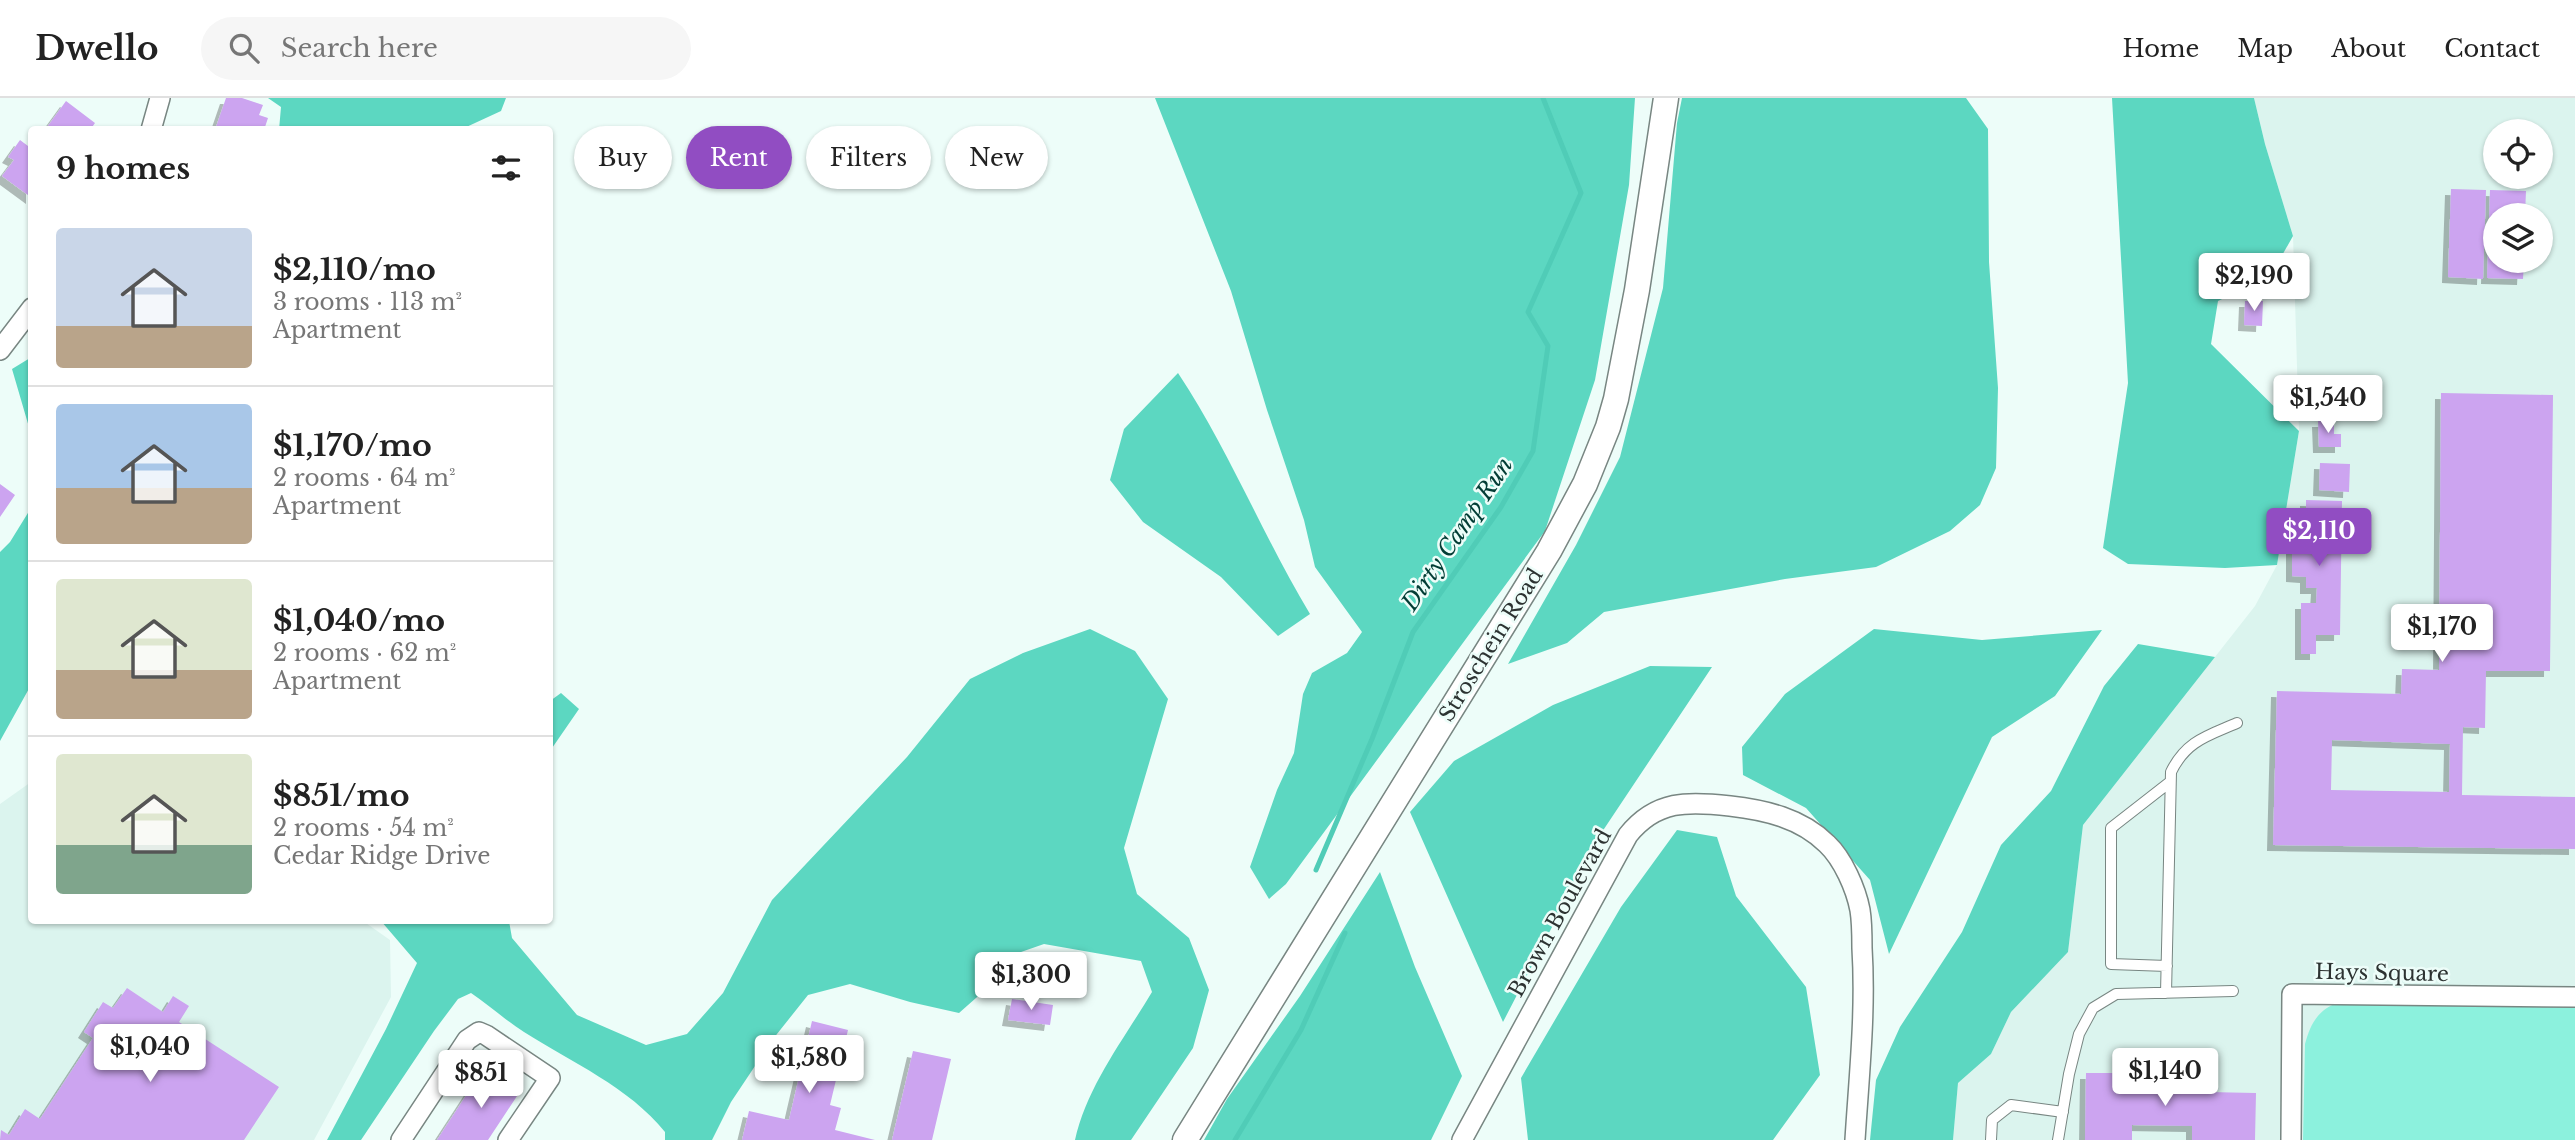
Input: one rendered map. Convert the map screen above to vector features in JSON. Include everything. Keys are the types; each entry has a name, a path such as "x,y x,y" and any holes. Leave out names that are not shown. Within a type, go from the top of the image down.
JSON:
{"street":[{"path":"152,126 160,98"},
{"name":"Stroschein Road","path":"1185,1140 1549,551 1585,484 1608,427 1623,367 1666,98"},
{"path":"0,350 28,313"},
{"name":"Brown Boulevard","path":"1462,1140 1628,835 1640,820 1657,810 1707,803 1759,809 1799,823 1828,844 1847,875 1860,909 1863,962 1864,1010 1855,1140"},
{"name":"Hays Square","path":"2291,1140 2292,994 2575,997"},
{"path":"401,1140 467,1040 479,1032 550,1078 508,1140"}],"lane":[{"path":"2166,993 2171,772 2178,757 2196,740 2237,723"},
{"path":"2167,966 2111,964 2111,828 2171,782"},
{"path":"2058,1140 2079,1034 2093,1008 2116,994 2233,992"},
{"path":"1991,1140 1993,1120 2011,1105 2063,1112"}],"shaded area":[{"path":"2254,98 2575,98 2575,1140 1953,1140 1958,1083 1991,1054 2011,1012 2068,952 2083,825 2255,606 2277,565 2299,431 2293,236"},
{"path":"28,784 28,924 367,924 390,940 391,997 314,1140 0,1140 0,804"}],"green space":[{"path":"268,98 506,98 501,111 468,126 279,126 281,107"},
{"path":"1155,98 1635,98 1629,185 1595,380 1545,531 1286,884 1269,899 1250,867 1277,790 1294,753 1303,694 1312,673 1347,653 1362,632 1315,567 1304,520 1231,291"},
{"path":"1682,98 1966,98 1988,129 1989,262 1998,388 1996,468 1980,505 1950,531 1876,567 1785,579 1604,612 1567,643 1508,664 1576,545 1620,457 1663,288 1677,123"},
{"path":"2112,98 2254,98 2293,236 2271,275 2218,301 2211,344 2299,431 2277,565 2225,568 2128,564 2103,548 2128,383"},
{"path":"28,359 28,424 12,369"},
{"path":"1178,373 1214,432 1310,614 1278,636 1221,577 1143,522 1110,480 1124,429"},
{"path":"28,513 28,690 0,741 0,552 10,542"},
{"path":"1090,629 1135,651 1168,699 1124,848 1137,894 1189,938 1209,990 1193,1048 1131,1140 1075,1140 1097,1082 1152,992 1141,961 1044,944 1004,958 985,990 959,1013 850,984 808,995 773,1039 731,1102 712,1140 665,1140 665,1132 651,1116 617,1088 517,1027 471,993 458,999 434,1031 361,1140 327,1140 386,1029 417,963 384,924 510,924 512,938 577,1015 646,1045 687,1034 723,993 772,900 907,757 970,679 1023,653"},
{"path":"1874,629 1982,640 2102,630 2055,696 1992,737 1889,954 1870,880 1806,808 1743,775 1742,747 1785,694"},
{"path":"2138,644 2215,657 2083,825 2068,952 2011,1012 1991,1054 1958,1083 1953,1140 1870,1140 1876,1080 1900,1027 1962,932 2001,845 2051,791 2104,686"},
{"path":"1650,666 1712,667 1598,838 1503,1022 1410,812 1454,761 1553,705"},
{"path":"561,693 579,709 553,747 553,699"},
{"path":"1677,830 1717,837 1736,896 1806,987 1820,1075 1773,1140 1528,1140 1521,1078 1621,907"},
{"path":"1380,872 1415,967 1462,1076 1431,1140 1204,1140 1227,1099 1300,996"},
{"path":"2338,1003 2575,1005 2575,1140 2303,1140 2305,1044 2309,1030 2320,1014"}],"building":[{"path":"226,98 242,98 263,105 259,115 268,118 265,126 216,126"},
{"path":"66,101 95,123 93,126 48,126"},
{"path":"20,140 28,146 28,195 2,176 14,160 8,157"},
{"path":"2451,189 2486,190 2486,203 2483,203 2483,279 2448,277"},
{"path":"2490,190 2526,191 2526,203 2490,203"},
{"path":"2487,273 2523,273 2523,279 2487,278"},
{"path":"2245,301 2263,301 2262,326 2244,325"},
{"path":"2441,393 2553,395 2550,671 2486,671 2485,728 2463,727 2462,795 2575,797 2575,849 2273,845 2277,691 2401,694 2402,669 2439,670","holes":["2332,740 2450,744 2449,792 2331,790"]},
{"path":"2318,421 2334,421 2334,434 2341,434 2341,447 2319,447"},
{"path":"2320,463 2350,464 2349,492 2319,490"},
{"path":"0,484 15,495 0,517"},
{"path":"2306,500 2342,501 2340,635 2316,635 2316,654 2301,654 2301,603 2316,603 2317,588 2306,588 2306,577 2292,576 2292,515 2306,516"},
{"path":"127,988 163,1012 173,996 189,1006 179,1022 279,1087 244,1140 0,1140 1,1130 9,1135 25,1109 40,1119 93,1038 84,1032 103,1002 113,1008"},
{"path":"1012,999 1053,1005 1050,1025 1008,1020"},
{"path":"812,1021 848,1030 830,1105 841,1108 835,1130 875,1140 742,1140 749,1111 789,1120"},
{"path":"2134,1048 2150,1049 2150,1074 2134,1073"},
{"path":"913,1051 951,1059 932,1140 892,1140"},
{"path":"2199,1051 2211,1052 2211,1069 2198,1069"},
{"path":"2165,1060 2174,1060 2174,1074 2164,1073"},
{"path":"484,1068 519,1093 488,1140 437,1140"},
{"path":"2086,1073 2134,1073 2133,1080 2207,1082 2207,1092 2256,1093 2255,1140 2192,1140 2192,1126 2132,1125 2132,1140 2085,1140"}],"waterway":[{"name":"Dirty Camp Run","path":"1316,870 1372,739 1413,632 1501,507 1533,451 1548,346 1528,312 1581,193 1543,98"},
{"name":"Dirty Camp Run","path":"1235,1140 1301,1030 1345,933"}]}
